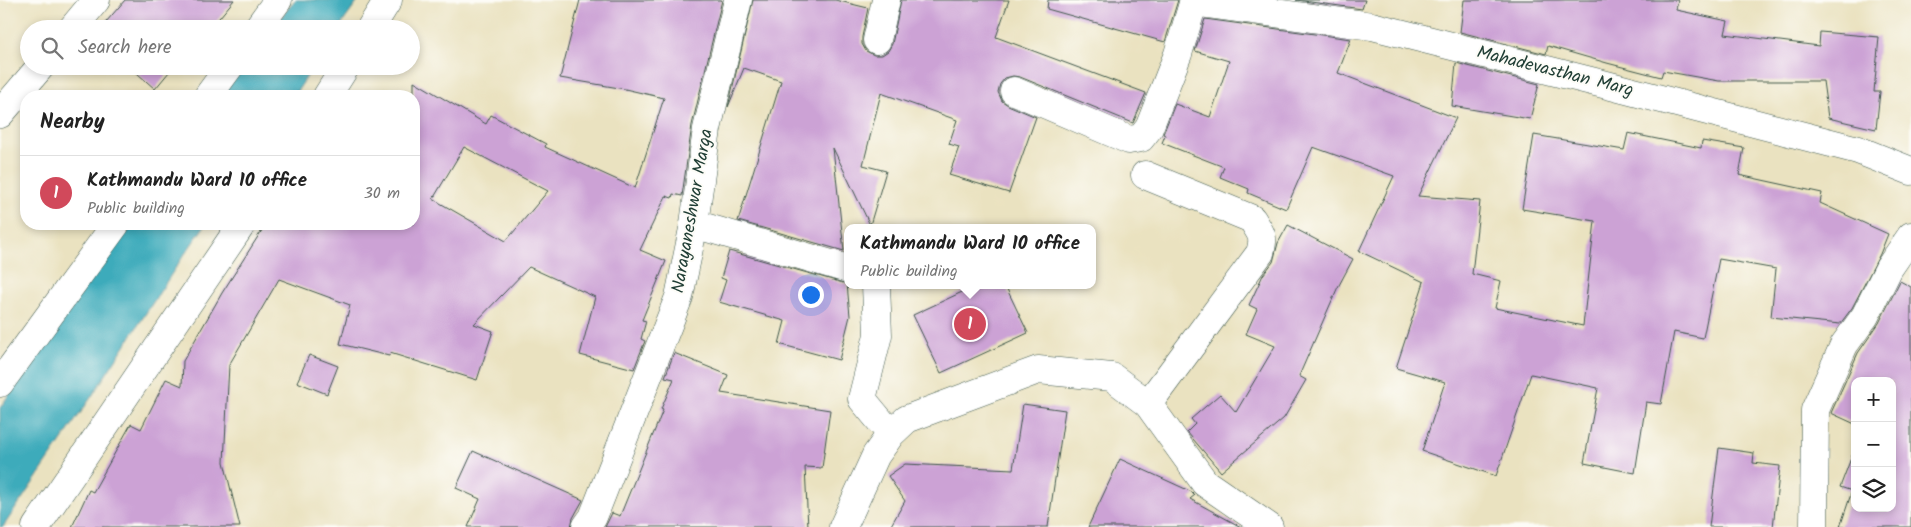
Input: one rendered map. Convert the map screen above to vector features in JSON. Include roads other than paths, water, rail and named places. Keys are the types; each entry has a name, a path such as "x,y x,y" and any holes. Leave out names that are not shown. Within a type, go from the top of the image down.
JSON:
{"street":[{"path":"79,20 96,0"},
{"path":"264,20 278,0"},
{"path":"376,20 388,0"},
{"name":"Narayaneshwar Marga","path":"586,527 593,517 679,297 694,224 707,129 738,0"},
{"path":"877,40 886,0"},
{"path":"1014,91 1129,140 1141,138 1149,128 1178,54 1194,1"},
{"name":"Mahadevasthan Marg","path":"1194,1 1372,26 1858,150 1911,171"},
{"path":"20,90 33,75"},
{"path":"212,90 223,75"},
{"path":"331,90 340,75"},
{"path":"0,114 20,91"},
{"path":"1145,175 1252,219 1264,241 1260,253 1148,404"},
{"path":"694,224 844,268"},
{"path":"0,383 112,230"},
{"path":"36,527 238,230"},
{"path":"1814,527 1815,410 1844,345 1865,316 1889,268 1911,236"},
{"path":"876,289 878,335 862,399 891,434"},
{"path":"843,527 876,454 891,434 908,419 1038,370 1112,377 1148,404 1205,484 1269,527"}],"water":[{"path":"295,0 359,0 345,20 278,20"},
{"path":"233,75 308,75 298,90 222,90"},
{"path":"122,230 202,230 90,399 3,527 0,527 0,408 66,308"}],"place":[{"name":"Kathmandu Ward 10 office","path":"970,324"}]}
